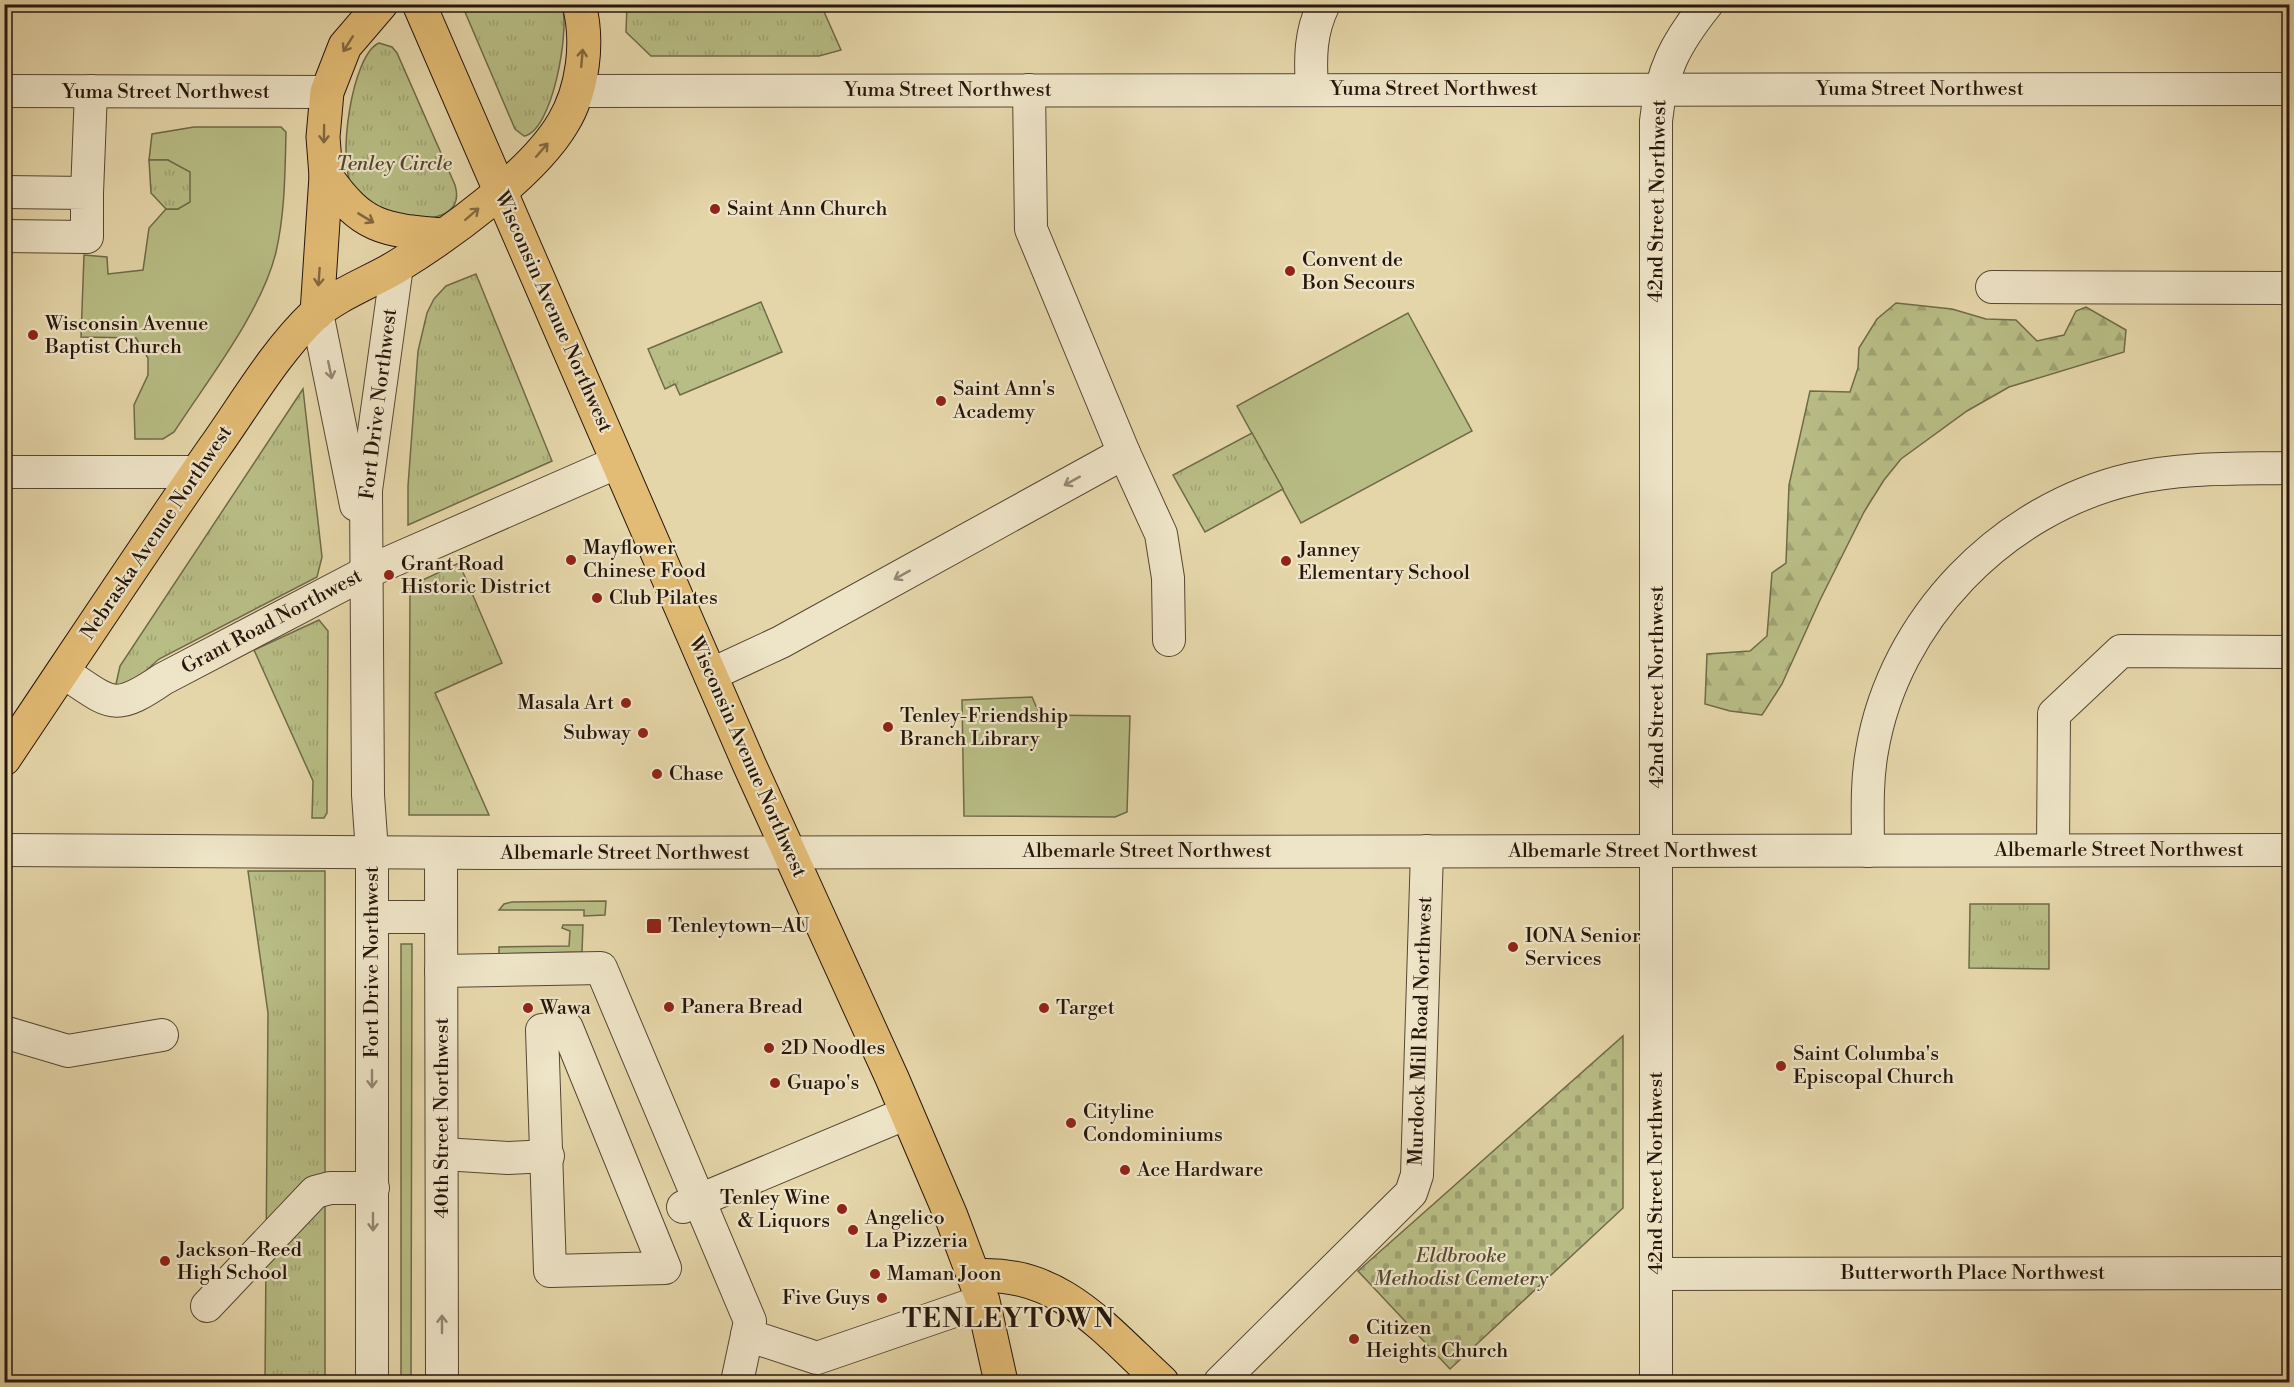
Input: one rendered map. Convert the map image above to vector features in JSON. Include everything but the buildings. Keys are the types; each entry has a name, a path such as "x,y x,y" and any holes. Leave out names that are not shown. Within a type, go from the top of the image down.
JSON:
{"main road":[{"path":"317,312 326,176 323,136 327,92 345,46 381,4"},
{"name":"Wisconsin Avenue Northwest","path":"419,4 710,675 907,1113 979,1289 1001,1383"},
{"path":"579,92 582,11"},
{"name":"Nebraska Avenue Northwest","path":"4,759 289,342 317,312 397,266 460,225 540,153 563,124 579,92"},
{"path":"326,176 344,202 364,219 393,231 443,235"},
{"path":"979,1289 997,1274 1019,1277 1060,1293 1162,1383"}],"street":[{"path":"1312,89 1311,40 1315,22 1324,4"},
{"name":"42nd Street Northwest","path":"1656,1383 1656,121 1659,90 1676,46 1707,4"},
{"name":"Yuma Street Northwest","path":"579,92 2289,89"},
{"path":"1029,90 1031,229 1124,453 1161,534 1168,578 1169,640"},
{"name":"Yuma Street Northwest","path":"4,91 327,92"},
{"path":"4,236 87,237 91,92"},
{"path":"4,192 87,193"},
{"name":"Fort Drive Northwest","path":"372,1383 372,852 368,795 366,490 397,266"},
{"path":"1992,287 2289,288"},
{"name":"Fort Drive Northwest","path":"317,312 336,397 349,480 366,542"},
{"path":"710,675 781,642 1124,453"},
{"name":"Grant Road Northwest","path":"63,672 106,699 127,701 163,679 367,572 618,462"},
{"path":"1868,851 1868,777 1875,735 1887,698 1906,654 1931,613 1979,560 2017,530 2052,509 2110,485 2171,472 2289,468"},
{"path":"4,472 198,472"},
{"path":"2053,850 2054,714 2121,651 2289,652"},
{"name":"Albemarle Street Northwest","path":"4,850 441,853 2289,850"},
{"name":"Murdock Mill Road Northwest","path":"1220,1383 1411,1193 1417,1175 1427,851"},
{"name":"40th Street Northwest","path":"441,853 442,1383"},
{"path":"372,917 441,917"},
{"path":"441,970 601,968 691,1203 750,1321 737,1383"},
{"path":"567,1028 665,1268 550,1270 548,1156 542,1030 567,1028"},
{"path":"4,1032 68,1051 162,1035"},
{"path":"691,1203 907,1113"},
{"path":"442,1154 508,1158 548,1156"},
{"path":"207,1306 315,1192 330,1188 373,1188"},
{"name":"Butterworth Place Northwest","path":"1656,1274 2289,1273"},
{"path":"747,1335 817,1358 979,1289"}],"green space":[{"path":"462,5 562,5 564,35 551,99 534,130 524,136 515,129"},
{"path":"627,5 821,5 841,50 819,56 651,56 626,32"},
{"name":"Tenley Circle","path":"379,43 392,47 397,53 455,185 457,197 453,206 438,216 427,219 394,220 366,201 353,188 348,175 347,134 354,87 369,51"},
{"path":"194,127 281,127 286,132 284,192 279,237 269,275 259,298 232,345 174,432 163,439 135,439 134,405 148,375 148,358 136,338 81,337 84,255 107,257 108,274 143,270 149,228 166,209 178,209 168,160 149,160 152,134"},
{"path":"149,160 168,160 190,172 190,202 178,209 166,209 151,193"},
{"path":"476,274 552,461 408,525 408,486 418,351 427,313 434,299 446,286"},
{"path":"761,302 782,352 680,395 675,384 665,389 648,349"},
{"path":"1896,303 1952,309 1986,319 2016,320 2037,341 2064,335 2076,311 2086,307 2126,330 2124,352 2009,387 1967,411 1901,459 1884,480 1864,512 1820,600 1782,684 1762,715 1730,711 1705,704 1707,654 1750,651 1767,636 1772,573 1786,563 1789,485 1810,391 1850,392 1858,368 1859,348 1877,319"},
{"path":"1408,313 1472,431 1301,523 1237,406"},
{"path":"303,389 322,557 317,577 159,659 129,686 120,687 116,684 120,666"},
{"path":"1252,433 1283,489 1205,532 1173,475"},
{"path":"459,563 502,663 435,693 489,815 409,815 410,586"},
{"path":"319,620 328,631 327,813 324,818 312,818 313,781 254,650"},
{"path":"1032,697 1040,715 1130,716 1127,812 1115,817 964,816 962,700"},
{"path":"248,871 325,871 325,1382 265,1382 268,1013"},
{"path":"606,901 605,915 584,916 584,910 499,910 504,904 512,902"},
{"path":"1970,904 2049,904 2049,969 1969,968"},
{"path":"563,925 583,925 582,952 499,954 499,947 569,946 570,931 562,928"},
{"path":"401,944 412,944 411,1382 401,1382"},
{"name":"Eldbrooke Methodist Cemetery","path":"1623,1036 1623,1208 1450,1369 1358,1271"}],"place":[{"name":"Saint Ann Church","path":"715,209"},
{"name":"Convent de Bon Secours","path":"1290,271"},
{"name":"Wisconsin Avenue Baptist Church","path":"33,335"},
{"name":"Saint Ann's Academy","path":"941,401"},
{"name":"Mayflower Chinese Food","path":"571,560"},
{"name":"Janney Elementary School","path":"1286,561"},
{"name":"Grant Road Historic District","path":"389,575"},
{"name":"Club Pilates","path":"597,598"},
{"name":"Masala Art","path":"626,703"},
{"name":"Tenley-Friendship Branch Library","path":"888,727"},
{"name":"Subway","path":"643,733"},
{"name":"Chase","path":"657,774"},
{"name":"Tenleytown–AU","path":"654,926"},
{"name":"IONA Senior Services","path":"1513,947"},
{"name":"Panera Bread","path":"669,1007"},
{"name":"Wawa","path":"528,1008"},
{"name":"Target","path":"1044,1008"},
{"name":"2D Noodles","path":"769,1048"},
{"name":"Saint Columba's Episcopal Church","path":"1781,1066"},
{"name":"Guapo's","path":"775,1083"},
{"name":"Cityline Condominiums","path":"1071,1123"},
{"name":"Ace Hardware","path":"1125,1170"},
{"name":"Tenley Wine & Liquors","path":"842,1209"},
{"name":"Angelico La Pizzeria","path":"853,1230"},
{"name":"Jackson-Reed High School","path":"165,1261"},
{"name":"Maman Joon","path":"875,1274"},
{"name":"Five Guys","path":"882,1298"},
{"name":"Citizen Heights Church","path":"1354,1339"}],"district":[{"name":"TENLEYTOWN","path":"1009,1319"}]}
